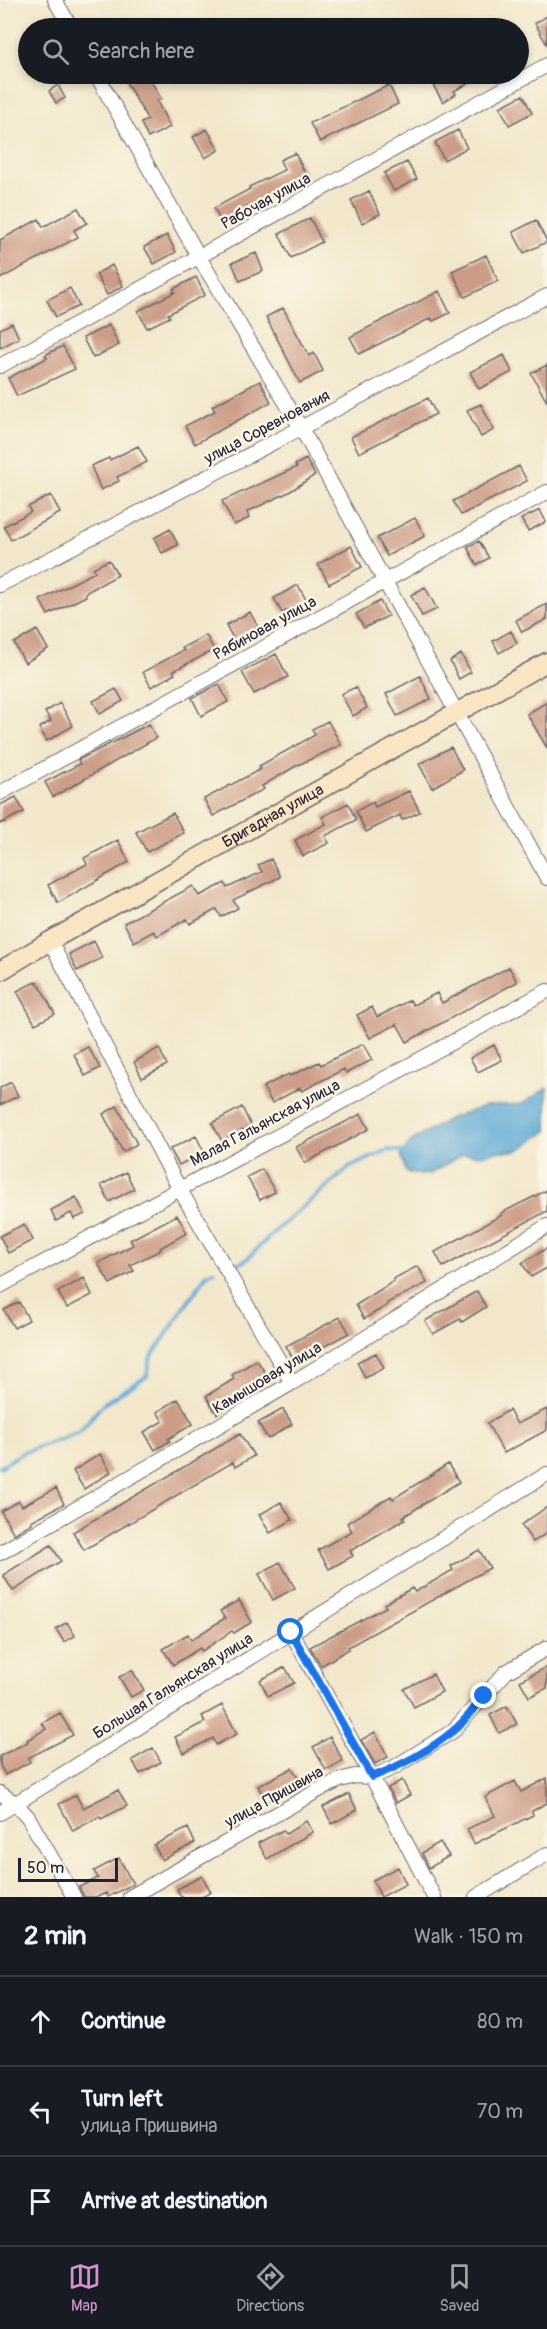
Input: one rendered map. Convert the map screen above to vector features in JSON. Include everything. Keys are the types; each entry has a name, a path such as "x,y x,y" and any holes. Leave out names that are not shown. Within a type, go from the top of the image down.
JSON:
{"street":[{"path":"55,0 65,18"},
{"name":"Рабочая улица","path":"529,75 547,65"},
{"path":"102,84 199,257 301,428 547,878"},
{"name":"Рабочая улица","path":"0,366 513,84"},
{"name":"улица Соревнования","path":"0,585 547,296"},
{"name":"Рябиновая улица","path":"0,793 547,492"},
{"name":"Бригадная улица","path":"0,971 547,662"},
{"path":"50,941 179,1188 292,1383"},
{"name":"Малая Гальянская улица","path":"0,1286 547,991"},
{"name":"Камышовая улица","path":"0,1553 292,1383 547,1226"},
{"name":"Большая Гальянская улица","path":"0,1813 547,1474"},
{"path":"291,1632 372,1777 434,1897"},
{"name":"улица Пришвина","path":"130,1897 340,1779 355,1776 372,1777 393,1768 453,1731 469,1716 506,1672 547,1648"},
{"path":"0,1793 15,1803 28,1817 74,1897"},
{"path":"476,1897 547,1854"}],"water":[{"path":"547,1088 547,1131 517,1151 498,1151 482,1155 463,1154 430,1174 406,1172 401,1155 411,1141 451,1118 485,1106 522,1104"}],"building":[{"path":"547,16 547,45 535,23"},
{"path":"127,84 153,84 161,99 157,101 170,127 148,138 141,123 148,120"},
{"path":"432,84 467,84 454,91 456,94 443,102"},
{"path":"58,85 65,98 56,103 49,91"},
{"path":"389,85 398,104 320,142 310,123"},
{"path":"523,95 532,113 509,125 500,107"},
{"path":"207,129 219,150 205,158 193,137"},
{"path":"458,130 467,148 444,160 435,142"},
{"path":"295,153 306,175 279,189 281,191 243,209 245,212 222,224 214,208 284,170 280,160"},
{"path":"407,162 417,179 394,191 384,173"},
{"path":"369,191 380,214 362,223 351,200"},
{"path":"78,208 87,223 74,230 78,237 0,279 0,240 39,219 43,227"},
{"path":"310,218 322,242 291,258 279,234"},
{"path":"536,220 547,242 524,253 513,232"},
{"path":"167,235 176,252 154,264 144,247"},
{"path":"256,253 263,271 240,281 232,263"},
{"path":"486,255 498,281 465,297 452,271"},
{"path":"112,265 123,286 107,295 96,274"},
{"path":"196,277 205,295 168,314 170,317 147,328 138,311 175,292 173,289"},
{"path":"70,288 79,306 56,317 47,300"},
{"path":"439,291 450,313 433,321 431,318 359,354 350,337"},
{"path":"283,308 309,356 314,353 323,371 300,383 266,317"},
{"path":"12,323 19,338 0,348 0,329"},
{"path":"109,325 119,345 93,358 83,338"},
{"path":"63,346 75,369 17,396 8,378 47,358 45,355"},
{"path":"504,355 512,372 479,389 470,372"},
{"path":"547,365 547,402 531,373"},
{"path":"260,381 271,402 195,444 185,426 215,411 212,406"},
{"path":"428,398 436,414 359,453 351,437"},
{"path":"481,404 494,430 481,437 467,410"},
{"path":"138,446 147,462 117,477 119,481 101,490 91,466 109,458 110,460"},
{"path":"306,459 315,475 289,492 247,512 249,518 234,525 222,501 297,467 295,465"},
{"path":"519,466 527,481 461,515 453,501"},
{"path":"51,495 60,513 11,540 4,526 31,512 28,507"},
{"path":"540,510 546,522 528,531 521,519"},
{"path":"415,518 425,536 387,556 377,538"},
{"path":"170,529 178,545 162,553 154,538"},
{"path":"479,541 489,558 477,565 467,547"},
{"path":"351,546 362,567 329,584 318,564"},
{"path":"109,560 118,575 85,593 86,596 48,615 40,600 95,572 93,568"},
{"path":"298,585 306,600 282,613 274,598"},
{"path":"425,587 437,609 422,616 411,595"},
{"path":"380,601 388,616 364,628 356,614"},
{"path":"547,604 547,619 522,632 516,620"},
{"path":"250,612 258,627 234,640 226,625"},
{"path":"37,630 48,649 25,663 14,643"},
{"path":"511,631 517,643 499,653 493,641"},
{"path":"206,635 214,650 173,671 175,674 151,687 143,672"},
{"path":"276,654 288,677 254,694 242,672"},
{"path":"461,654 471,672 459,679 450,661"},
{"path":"420,676 431,699 397,716 386,694"},
{"path":"219,684 228,702 201,716 192,698"},
{"path":"356,687 367,708 353,716 341,694"},
{"path":"116,689 123,701 100,714 93,701"},
{"path":"547,702 547,748 527,714"},
{"path":"60,703 73,726 47,741 39,728 51,721 45,712"},
{"path":"328,721 341,745 296,766 262,786 264,789 213,816 204,799 261,769 259,766 315,735 312,729"},
{"path":"149,724 156,738 53,797 45,782 80,764 78,760"},
{"path":"451,747 463,770 432,788 419,764"},
{"path":"409,791 420,812 402,820 400,815 366,832 356,811 373,802 375,807"},
{"path":"16,797 24,812 0,824 0,805"},
{"path":"348,803 356,820 325,836 329,843 303,856 295,840 326,824 322,817"},
{"path":"173,813 184,833 147,852 136,832"},
{"path":"118,840 129,862 58,903 48,885 87,864 84,858"},
{"path":"271,859 280,877 233,900 238,908 221,917 217,909 190,924 187,919 157,936 154,931 134,942 124,923 193,886 199,896 225,883 227,888 262,872 258,865"},
{"path":"94,941 102,958 77,971 69,954"},
{"path":"509,967 517,982 407,1042 397,1024 370,1038 357,1015 372,1007 377,1017 410,1000 413,1005 437,993 442,1003"},
{"path":"37,981 55,1014 35,1024 17,991"},
{"path":"363,1044 372,1060 346,1073 344,1069 302,1091 300,1088 272,1103 263,1087 319,1062 321,1065"},
{"path":"494,1045 502,1060 478,1072 470,1058"},
{"path":"88,1047 100,1068 85,1076 74,1054"},
{"path":"159,1048 167,1065 142,1078 134,1062"},
{"path":"11,1082 18,1096 0,1105 0,1088"},
{"path":"117,1106 137,1144 123,1152 103,1114"},
{"path":"242,1107 251,1126 222,1141 212,1123"},
{"path":"361,1114 369,1129 305,1163 296,1147"},
{"path":"196,1136 204,1152 179,1165 170,1149"},
{"path":"262,1169 275,1192 260,1200 247,1177"},
{"path":"126,1172 134,1189 109,1202 101,1185"},
{"path":"547,1190 547,1211 443,1267 435,1252 502,1215 501,1213"},
{"path":"76,1197 85,1214 74,1219 71,1213 56,1221 51,1210"},
{"path":"177,1215 187,1233 160,1248 161,1250 130,1265 134,1271 110,1284 98,1263 133,1245 130,1240"},
{"path":"24,1224 33,1240 8,1253 0,1236"},
{"path":"547,1248 547,1268 531,1277 522,1263"},
{"path":"418,1266 427,1283 387,1303 388,1305 364,1319 356,1305 394,1281 393,1279"},
{"path":"84,1278 92,1295 67,1308 58,1292"},
{"path":"477,1291 486,1307 462,1322 460,1319 433,1334 425,1321"},
{"path":"19,1302 29,1320 14,1328 4,1310"},
{"path":"340,1317 349,1333 295,1362 286,1346"},
{"path":"376,1353 384,1368 365,1378 357,1362"},
{"path":"257,1360 270,1380 217,1414 206,1396 234,1379 232,1375"},
{"path":"178,1399 193,1424 155,1450 144,1432 163,1421 157,1412"},
{"path":"283,1409 292,1424 268,1439 258,1423"},
{"path":"547,1409 547,1430 504,1453 487,1423 509,1410 517,1424"},
{"path":"240,1434 254,1456 235,1467 233,1462 84,1550 73,1532"},
{"path":"100,1454 111,1472 84,1489 73,1471"},
{"path":"448,1464 459,1482 403,1517 405,1519 350,1551 353,1556 329,1569 318,1550 352,1531 347,1523 391,1496 393,1499"},
{"path":"56,1488 64,1504 31,1521 32,1523 14,1534 1,1511 19,1501 22,1506"},
{"path":"281,1502 292,1520 270,1533 259,1515"},
{"path":"547,1507 547,1533 533,1542 521,1525"},
{"path":"51,1545 61,1561 13,1591 3,1575"},
{"path":"479,1550 490,1568 348,1647 349,1649 321,1666 310,1647 386,1607 384,1604 412,1588 415,1592 453,1570 451,1566"},
{"path":"280,1562 295,1588 273,1600 259,1574"},
{"path":"239,1600 252,1622 234,1633 232,1631 202,1651 200,1648 173,1665 163,1649 188,1634 191,1640 225,1618 220,1611"},
{"path":"67,1622 75,1636 64,1642 56,1629"},
{"path":"285,1667 294,1683 268,1696 260,1680"},
{"path":"547,1667 547,1688 529,1697 520,1681"},
{"path":"132,1670 144,1690 131,1697 119,1677"},
{"path":"433,1674 442,1692 414,1707 404,1689"},
{"path":"222,1705 237,1734 216,1745 213,1738 184,1753 175,1737 205,1722 202,1716"},
{"path":"507,1706 517,1724 499,1733 490,1715"},
{"path":"60,1713 73,1735 28,1758 30,1762 5,1775 0,1765 0,1756 28,1742 27,1740 46,1729 42,1723"},
{"path":"375,1732 388,1757 375,1764 361,1740"},
{"path":"330,1737 343,1761 326,1770 313,1747"},
{"path":"153,1748 161,1762 140,1774 132,1760"},
{"path":"292,1768 301,1783 267,1802 258,1786"},
{"path":"547,1778 547,1803 532,1811 533,1815 474,1844 467,1829 495,1816 485,1797 515,1781 521,1792"},
{"path":"402,1780 410,1795 396,1803 388,1788"},
{"path":"118,1790 127,1806 101,1819 100,1816 73,1831 59,1804 76,1795 83,1808"},
{"path":"349,1794 357,1810 332,1824 323,1807"},
{"path":"306,1821 313,1832 267,1859 258,1843 283,1830 286,1834"},
{"path":"188,1828 195,1843 162,1860 154,1845"},
{"path":"440,1842 449,1856 429,1868 422,1853"},
{"path":"119,1858 133,1884 108,1897 106,1893 97,1897 84,1897 79,1887 98,1878 94,1871"},
{"path":"398,1867 406,1884 381,1897 373,1880"},
{"path":"202,1876 211,1892 202,1897 181,1897 177,1889"}],"waterway":[{"path":"236,1264 245,1261 276,1230 350,1167 388,1150 407,1152"},
{"path":"0,1467 22,1453 79,1432 103,1404 147,1376 150,1359 207,1274 215,1271"}],"route":[{"path":"291,1632 372,1777 393,1768 453,1731 469,1716 484,1696"}]}
